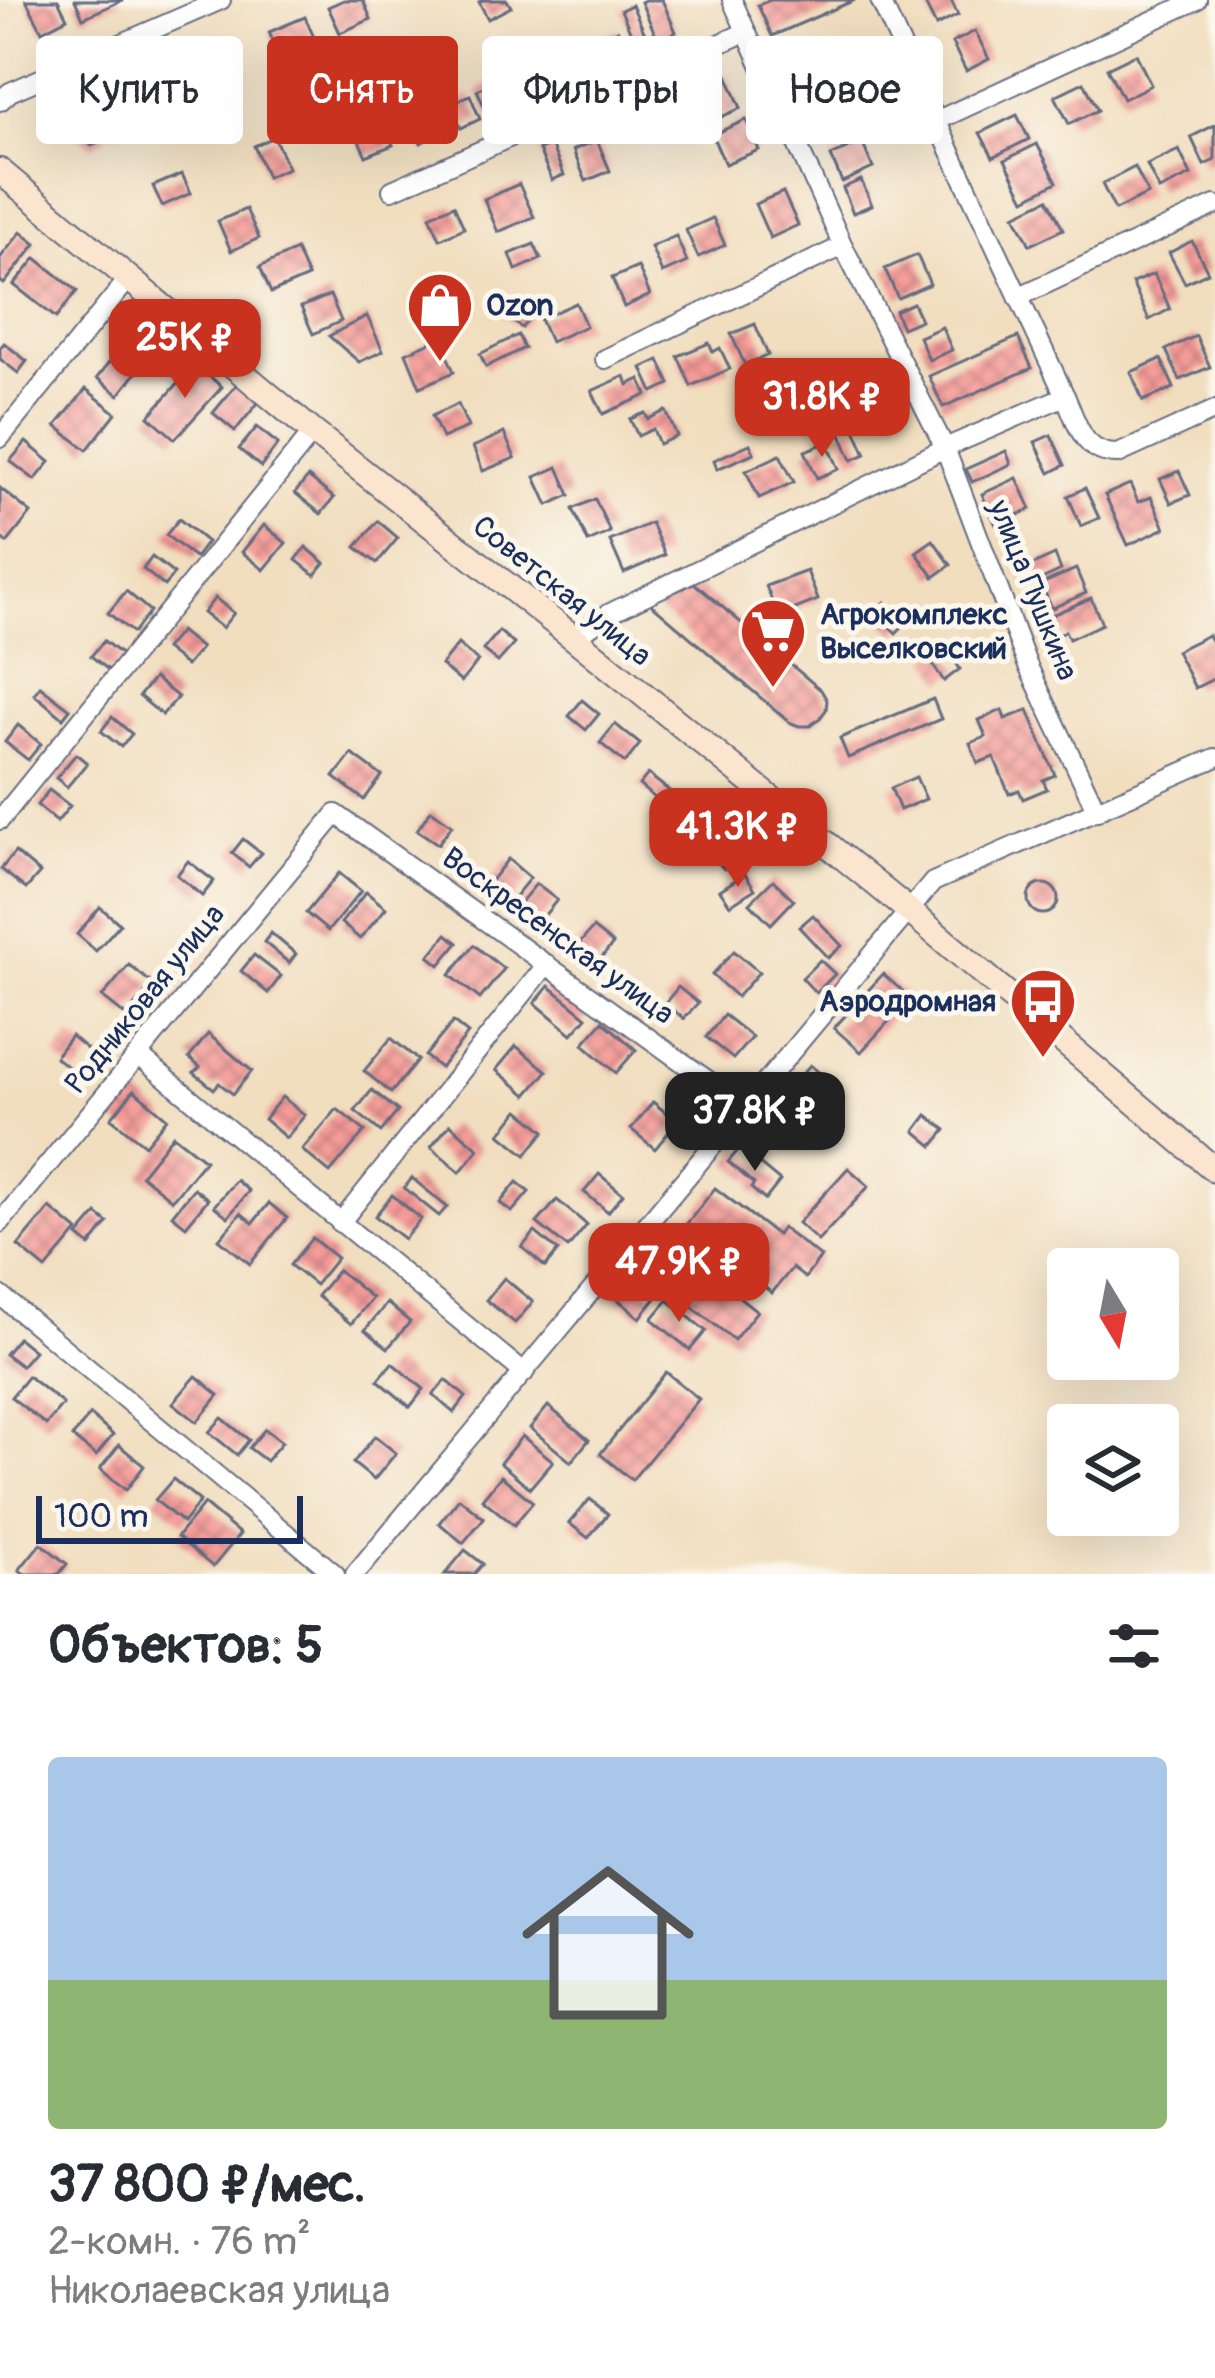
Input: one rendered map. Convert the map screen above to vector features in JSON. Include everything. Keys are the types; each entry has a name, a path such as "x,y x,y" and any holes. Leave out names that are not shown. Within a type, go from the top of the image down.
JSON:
{"main road":[{"name":"Советская улица","path":"0,171 313,432 908,910 1215,1170"}],"street":[{"path":"0,100 221,0"},
{"name":"улица Пушкина","path":"732,0 843,247 945,448 1027,664 1096,811"},
{"path":"880,0 897,36"},
{"path":"943,119 1197,0"},
{"path":"392,190 746,32"},
{"path":"943,135 1087,443 1101,454 1118,454 1215,410"},
{"path":"1018,297 1215,205"},
{"path":"604,359 843,247"},
{"path":"0,438 130,277"},
{"path":"574,638 608,614 945,448 1065,396"},
{"path":"0,820 313,432"},
{"path":"355,1574 933,882 1215,758"},
{"name":"Воскресенская улица","path":"336,814 745,1107"},
{"name":"Родниковая улица","path":"0,1223 336,814"},
{"path":"340,1223 547,964"},
{"path":"137,1055 524,1373"},
{"path":"0,1295 335,1574"}],"building":[{"path":"26,0 58,0 67,18 42,31"},
{"path":"75,0 123,0 83,18"},
{"path":"344,0 363,0 371,19 340,33 328,7"},
{"path":"507,0 511,7 488,19 479,2"},
{"path":"662,0 676,32 656,36 641,2"},
{"path":"770,0 855,0 772,36 758,5"},
{"path":"923,0 951,0 958,15 936,26"},
{"path":"632,5 646,36 632,36 621,10"},
{"path":"305,17 313,36 271,36 269,32"},
{"path":"975,31 989,59 966,71 952,43"},
{"path":"1136,54 1151,85 1123,99 1107,68"},
{"path":"727,75 741,108 722,117 722,77"},
{"path":"1084,82 1098,110 1069,124 1055,96"},
{"path":"470,95 480,119 461,128 458,100"},
{"path":"1017,115 1029,139 993,157 980,133"},
{"path":"746,120 746,144 756,144 759,150 725,164 716,144 722,144 722,131"},
{"path":"1215,125 1215,160 1204,165 1191,137"},
{"path":"267,140 267,144 277,144 288,168 267,177 254,146"},
{"path":"360,144 393,145 366,156"},
{"path":"599,144 610,171 586,181 573,150"},
{"path":"863,144 873,168 842,182 831,156"},
{"path":"1037,144 1057,182 1025,199 1005,160"},
{"path":"551,145 564,175 552,180 539,150"},
{"path":"1179,150 1191,175 1159,190 1147,165"},
{"path":"1135,167 1148,194 1115,210 1102,184"},
{"path":"182,174 191,193 162,206 153,186"},
{"path":"861,180 872,205 853,213 843,188"},
{"path":"519,184 534,217 498,232 484,199"},
{"path":"783,192 798,225 770,238 755,204"},
{"path":"1048,199 1063,229 1030,245 1015,215"},
{"path":"454,205 464,228 440,239 430,216"},
{"path":"246,209 259,238 231,251 218,221"},
{"path":"713,218 725,245 698,257 686,230"},
{"path":"21,232 36,244 4,284 0,258"},
{"path":"676,236 687,262 662,273 651,247"},
{"path":"1192,241 1208,272 1185,283 1169,253"},
{"path":"534,244 541,259 516,270 510,254"},
{"path":"296,250 308,277 271,293 260,267"},
{"path":"917,255 930,284 898,298 885,269"},
{"path":"36,258 77,291 56,318 14,285"},
{"path":"638,267 650,295 624,307 612,278"},
{"path":"1154,274 1170,309 1149,320 1132,283"},
{"path":"330,295 341,321 313,334 301,307"},
{"path":"470,296 477,313 438,330 431,313"},
{"path":"502,297 530,317 522,328 494,308"},
{"path":"576,303 586,326 550,342 540,319"},
{"path":"913,303 921,320 902,328 895,311"},
{"path":"367,316 383,351 359,362 329,336"},
{"path":"755,324 768,355 745,365 731,334"},
{"path":"942,327 952,350 929,360 919,337"},
{"path":"518,335 524,348 486,367 480,354"},
{"path":"1196,336 1210,367 1180,380 1166,350"},
{"path":"1018,337 1032,368 943,407 929,376"},
{"path":"440,338 454,372 420,387 406,353"},
{"path":"4,343 27,361 18,373 0,359"},
{"path":"709,343 713,352 720,348 730,369 691,386 678,356"},
{"path":"115,355 137,372 119,395 97,378"},
{"path":"1161,359 1174,388 1143,401 1131,372"},
{"path":"659,360 670,384 653,392 642,368"},
{"path":"195,364 222,387 175,439 149,416"},
{"path":"876,367 882,381 830,404 824,389"},
{"path":"625,376 628,385 640,379 647,395 603,414 592,391"},
{"path":"237,384 258,403 235,431 213,413"},
{"path":"86,389 116,413 87,450 56,426"},
{"path":"458,404 468,427 442,438 432,416"},
{"path":"666,411 677,436 659,444 653,429 638,436 630,419 645,413 648,419"},
{"path":"257,427 278,444 261,467 239,449"},
{"path":"854,427 866,454 852,460 840,432"},
{"path":"504,433 515,458 483,471 473,447"},
{"path":"1051,435 1065,465 1050,473 1035,442"},
{"path":"26,442 50,462 35,480 10,461"},
{"path":"827,442 839,469 817,478 805,451"},
{"path":"750,444 754,453 717,469 714,460"},
{"path":"1006,451 1011,464 972,482 966,469"},
{"path":"780,455 794,482 759,498 746,471"},
{"path":"558,467 570,495 548,505 535,477"},
{"path":"1179,471 1190,495 1171,503 1160,479"},
{"path":"308,477 334,498 321,514 295,493"},
{"path":"1017,478 1031,509 996,525 982,494"},
{"path":"1130,484 1138,502 1151,497 1165,528 1128,545 1105,495"},
{"path":"0,488 31,513 7,543 0,537"},
{"path":"1085,488 1099,518 1081,526 1068,496"},
{"path":"595,499 610,532 588,542 573,509"},
{"path":"179,519 207,542 195,558 166,535"},
{"path":"378,521 398,538 377,563 356,547"},
{"path":"651,523 665,555 624,573 610,541"},
{"path":"264,525 286,543 264,570 242,552"},
{"path":"933,540 951,565 934,577 916,552"},
{"path":"306,547 325,563 315,575 296,560"},
{"path":"1055,555 1061,570 1027,586 1020,571"},
{"path":"152,557 174,574 164,586 143,569"},
{"path":"1076,569 1086,593 1052,608 1041,584"},
{"path":"807,571 818,600 778,616 766,586"},
{"path":"694,583 821,690 827,700 820,718 810,726 789,722 650,603"},
{"path":"126,591 150,611 133,633 108,613"},
{"path":"215,598 234,613 222,628 203,613"},
{"path":"1091,598 1102,624 1069,639 1065,631 1056,636 1047,617"},
{"path":"885,602 907,622 896,633 875,613"},
{"path":"180,631 201,648 186,666 165,649"},
{"path":"499,631 514,644 498,662 483,650"},
{"path":"1208,635 1215,648 1215,678 1195,688 1176,651"},
{"path":"104,641 123,656 111,672 91,656"},
{"path":"458,644 478,661 461,682 441,665"},
{"path":"945,646 960,669 944,681 928,658"},
{"path":"154,678 178,697 162,715 139,696"},
{"path":"40,686 70,709 63,718 34,694"},
{"path":"933,699 941,719 848,758 840,738"},
{"path":"582,700 599,714 586,730 569,716"},
{"path":"1002,710 1005,719 1028,710 1055,775 1043,780 1047,789 1023,799 1019,790 1009,794 994,757 978,763 970,743 986,737 979,720"},
{"path":"112,717 132,734 121,747 101,731"},
{"path":"615,724 640,744 625,763 600,743"},
{"path":"18,725 41,744 28,760 5,742"},
{"path":"76,754 87,763 67,787 56,778"},
{"path":"352,754 382,776 364,800 334,777"},
{"path":"648,774 672,793 663,805 639,785"},
{"path":"916,777 926,799 900,810 891,788"},
{"path":"49,790 70,806 57,822 37,805"},
{"path":"719,809 730,821 706,842 695,830"},
{"path":"431,810 452,825 438,844 417,830"},
{"path":"738,835 748,847 724,869 714,858"},
{"path":"243,839 261,853 249,867 232,853"},
{"path":"15,852 40,873 26,889 1,869"},
{"path":"508,859 530,878 511,901 489,883"},
{"path":"188,861 214,881 202,896 177,875"},
{"path":"339,873 361,891 328,931 306,913"},
{"path":"745,874 755,889 730,905 720,890"},
{"path":"773,880 794,900 771,924 750,903"},
{"path":"536,884 557,900 536,926 515,909"},
{"path":"1043,884 1054,888 1058,899 1054,910 1043,914 1032,910 1028,899 1032,888"},
{"path":"366,892 386,908 360,939 341,923"},
{"path":"100,907 120,924 96,951 77,934"},
{"path":"813,915 842,946 828,958 799,927"},
{"path":"593,928 613,944 592,969 572,952"},
{"path":"271,933 296,954 289,963 264,942"},
{"path":"447,934 458,943 440,965 429,956"},
{"path":"474,945 504,969 480,999 450,975"},
{"path":"734,951 759,972 737,997 712,975"},
{"path":"254,955 281,976 268,993 241,971"},
{"path":"820,960 835,974 816,993 802,978"},
{"path":"129,965 153,984 126,1016 102,997"},
{"path":"883,974 910,998 861,1052 834,1028"},
{"path":"549,986 587,1017 572,1034 535,1003"},
{"path":"678,987 698,1003 684,1019 665,1003"},
{"path":"724,1015 752,1037 733,1059 706,1037"},
{"path":"603,1021 636,1050 616,1073 583,1044"},
{"path":"453,1022 468,1034 440,1068 425,1056"},
{"path":"208,1034 252,1071 233,1094 219,1083 214,1089 194,1073 200,1067 189,1058"},
{"path":"71,1036 93,1054 77,1074 55,1057"},
{"path":"391,1038 418,1060 391,1093 364,1071"},
{"path":"516,1046 547,1071 527,1095 496,1070"},
{"path":"810,1065 830,1082 819,1095 836,1110 824,1124 787,1092"},
{"path":"134,1090 167,1118 145,1145 111,1118"},
{"path":"372,1090 398,1111 381,1132 355,1111"},
{"path":"282,1097 305,1115 286,1138 264,1119"},
{"path":"653,1102 677,1122 655,1149 631,1129"},
{"path":"337,1109 365,1131 330,1173 302,1150"},
{"path":"519,1110 545,1131 526,1155 500,1134"},
{"path":"927,1115 946,1130 933,1146 915,1131"},
{"path":"450,1124 479,1149 460,1172 431,1147"},
{"path":"173,1135 205,1160 172,1200 141,1175"},
{"path":"740,1148 780,1181 765,1200 728,1162"},
{"path":"848,1168 869,1186 818,1241 798,1223"},
{"path":"599,1174 623,1194 608,1212 584,1192"},
{"path":"412,1178 447,1207 439,1216 404,1188"},
{"path":"236,1180 249,1191 228,1217 214,1206"},
{"path":"517,1182 529,1192 512,1212 500,1203"},
{"path":"194,1188 208,1199 186,1226 172,1215"},
{"path":"715,1188 777,1235 782,1228 821,1257 805,1278 792,1268 772,1293 685,1226"},
{"path":"392,1195 421,1219 404,1239 375,1216"},
{"path":"557,1200 587,1225 568,1248 537,1223"},
{"path":"269,1203 287,1218 250,1264 219,1239 241,1213 253,1223"},
{"path":"50,1208 78,1231 46,1269 18,1246"},
{"path":"97,1214 108,1223 90,1246 78,1236"},
{"path":"535,1232 558,1251 545,1267 522,1247"},
{"path":"312,1238 337,1258 315,1285 290,1265"},
{"path":"690,1258 757,1311 734,1340 667,1287"},
{"path":"338,1270 372,1298 351,1324 317,1296"},
{"path":"504,1278 533,1302 515,1323 486,1300"},
{"path":"631,1278 656,1298 640,1318 615,1297"},
{"path":"668,1300 706,1331 690,1350 652,1319"},
{"path":"387,1303 410,1322 388,1348 365,1330"},
{"path":"18,1338 34,1351 21,1366 5,1354"},
{"path":"392,1363 424,1389 410,1407 378,1380"},
{"path":"666,1372 699,1399 632,1480 600,1454"},
{"path":"28,1376 63,1404 46,1425 11,1397"},
{"path":"196,1376 219,1395 197,1422 173,1403"},
{"path":"446,1380 466,1397 454,1413 433,1395"},
{"path":"548,1406 589,1440 571,1462 530,1428"},
{"path":"90,1415 113,1435 96,1456 72,1437"},
{"path":"222,1418 249,1440 237,1455 209,1432"},
{"path":"265,1429 282,1442 266,1461 249,1448"},
{"path":"375,1436 396,1453 374,1480 353,1463"},
{"path":"522,1436 553,1461 530,1488 500,1463"},
{"path":"119,1445 144,1466 126,1490 100,1469"},
{"path":"501,1476 533,1502 514,1525 482,1499"},
{"path":"173,1479 200,1501 183,1523 155,1500"},
{"path":"459,1498 484,1518 463,1543 439,1523"},
{"path":"590,1499 608,1514 588,1538 569,1523"},
{"path":"204,1504 240,1534 213,1567 177,1537"},
{"path":"41,1543 67,1564 59,1574 19,1570"},
{"path":"465,1550 483,1564 474,1574 445,1574"}],"place":[{"name":"Ozon","path":"440,364"},
{"name":"Агрокомплекс Выселковский","path":"773,690"},
{"name":"Аэродромная","path":"1043,1060"}]}
